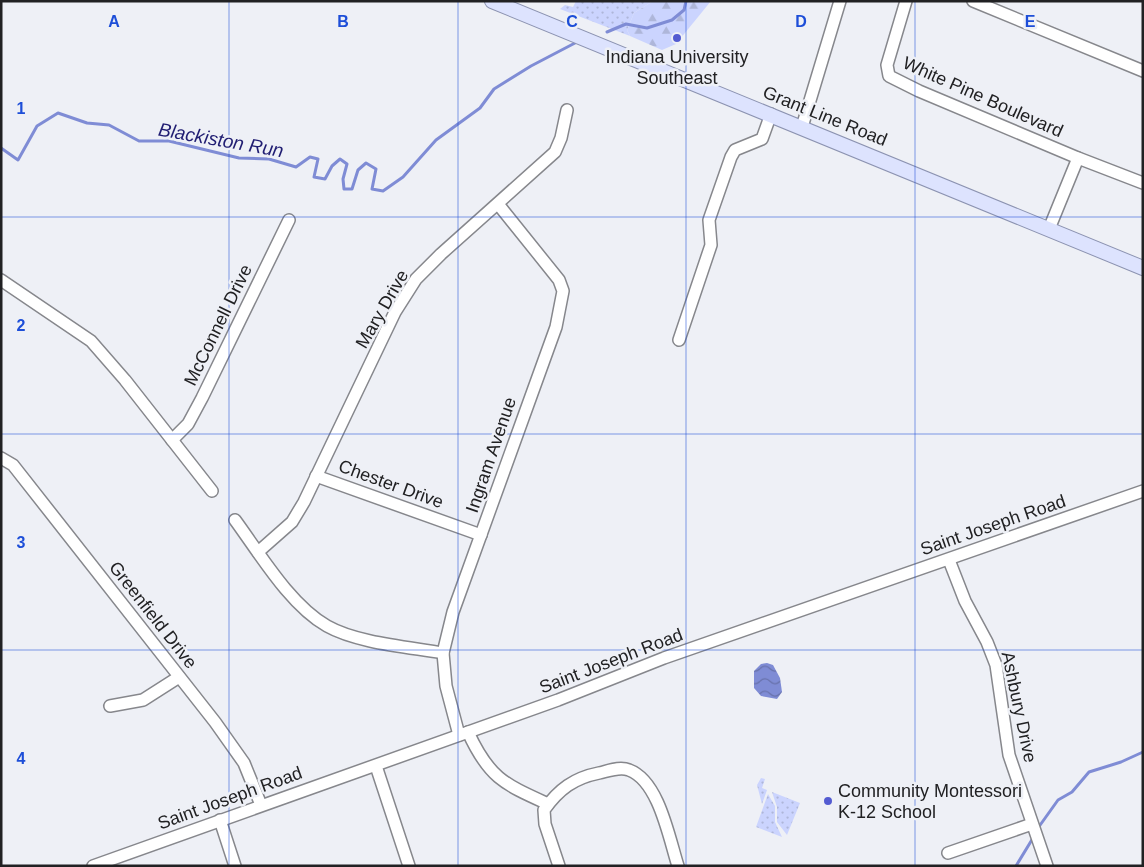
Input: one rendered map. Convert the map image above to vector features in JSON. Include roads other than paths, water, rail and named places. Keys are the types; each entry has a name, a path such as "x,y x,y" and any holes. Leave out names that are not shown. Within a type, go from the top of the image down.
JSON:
{"main road":[{"name":"Grant Line Road","path":"492,1 1143,268"}],"street":[{"path":"802,127 840,1"},
{"name":"White Pine Boulevard","path":"906,1 887,64 889,76 919,91 1078,158 1143,183"},
{"path":"973,1 1143,71"},
{"name":"Mary Drive","path":"258,552 292,522 395,312 416,280 441,254 555,152 561,138 567,110"},
{"path":"679,340 711,245 709,220 731,157 735,150 762,139 771,114"},
{"name":"White Pine Boulevard","path":"1049,229 1078,158"},
{"name":"Ingram Avenue","path":"498,204 554,271 563,291 556,327 453,612 443,653 446,686 464,734 493,773 512,787 546,807"},
{"name":"McConnell Drive","path":"172,440 188,424 202,398 289,220"},
{"path":"1,280 91,341 115,368 212,491"},
{"name":"Greenfield Drive","path":"1,458 13,465 215,722 244,763 261,805"},
{"name":"Chester Drive","path":"316,476 481,534"},
{"name":"Saint Joseph Road","path":"93,866 558,700 656,661 1143,491"},
{"path":"235,520 258,552 303,607 328,626 369,640 443,653"},
{"name":"Ashbury Drive","path":"948,560 962,595 987,642 996,665 1009,755 1047,866"},
{"path":"110,706 128,705 143,700 179,677"},
{"path":"376,766 409,866"},
{"path":"559,866 545,824 546,807 567,784 587,775 620,768 630,770 640,777 656,796 678,866"},
{"path":"220,820 235,866"},
{"path":"948,854 1032,825"}],"water":[{"path":"761,664 773,665 780,678 782,692 777,699 761,696 754,688 754,671"}],"waterway":[{"name":"Blackiston Run","path":"607,32 626,24 647,28 672,20 684,10 686,1"},
{"name":"Blackiston Run","path":"1,148 18,160 37,126 58,113 87,123 109,125 139,141 169,141 239,158 269,159 296,167 310,157 318,159 314,177 325,179 332,166 340,159 347,164 343,179 344,189 352,189 358,170 366,163 376,169 372,189 383,191 403,177 436,140 480,108 494,89 531,66 575,43"},
{"path":"1038,828 1058,800 1072,792 1089,772 1121,762 1143,752"},
{"path":"1016,866 1033,838"}],"place":[{"name":"Indiana University Southeast","path":"677,38"},
{"name":"Community Montessori K-12 School","path":"828,801"}]}
